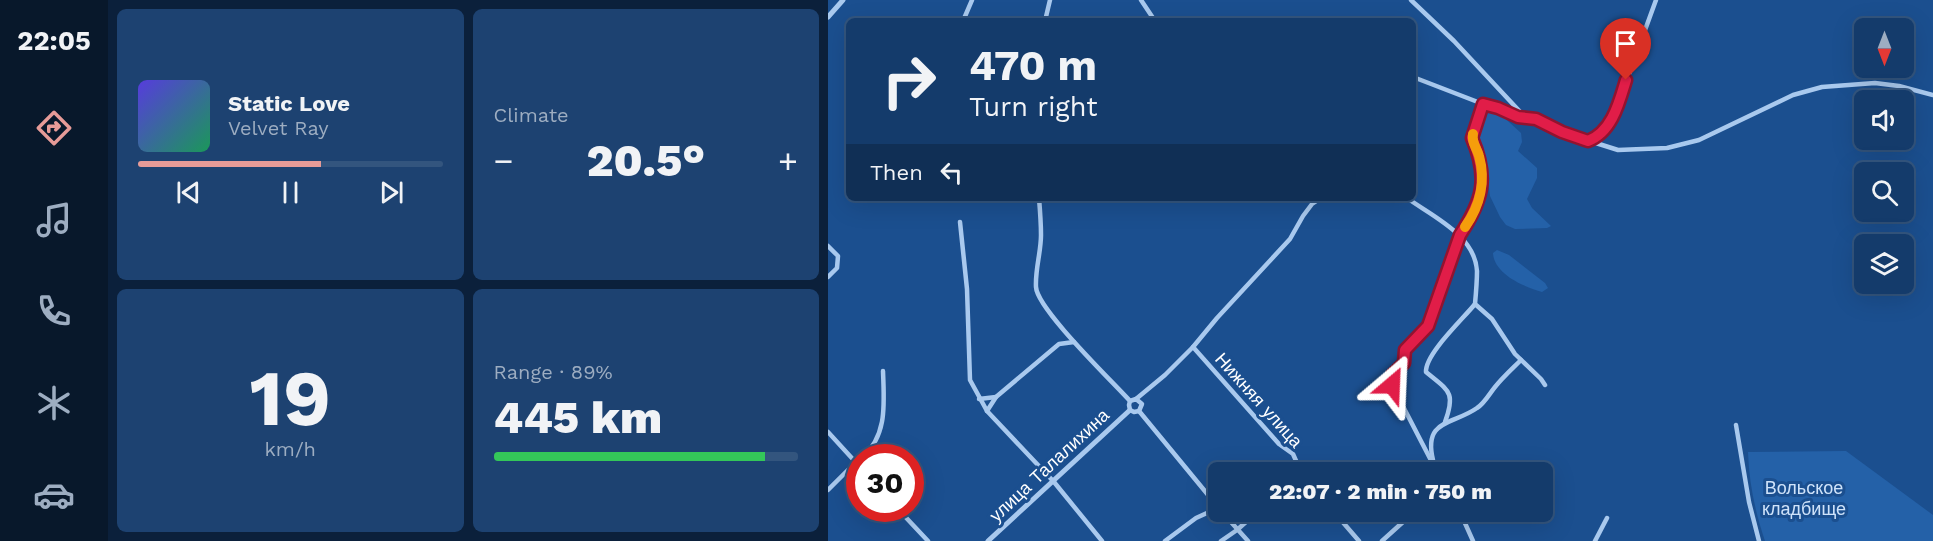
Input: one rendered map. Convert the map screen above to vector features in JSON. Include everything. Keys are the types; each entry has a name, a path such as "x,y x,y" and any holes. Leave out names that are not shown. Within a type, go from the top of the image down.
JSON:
{"street":[{"path":"828,17 843,0"},
{"path":"964,18 972,0"},
{"path":"1046,18 1050,0"},
{"path":"1141,0 1153,18"},
{"path":"1411,0 1454,41 1524,117"},
{"path":"1588,141 1597,138 1614,115 1656,0"},
{"path":"1416,78 1518,117 1536,119 1562,132 1618,150 1667,148 1700,140 1793,95 1822,87 1875,83 1899,86 1933,95"},
{"path":"1432,462 1392,385 1392,375 1404,363 1405,350 1428,326 1460,235 1478,200 1483,181 1479,154 1472,138 1483,104"},
{"path":"1039,201 1041,236 1036,289 1044,304 1074,342 1133,400 1142,404 1139,411"},
{"path":"1139,411 1130,410 1129,405 1133,400 1165,375 1193,347 1290,239 1308,210 1318,201"},
{"path":"1411,201 1460,235 1474,257 1477,269 1475,304 1443,341 1426,366 1426,372 1445,388 1451,398 1445,422"},
{"path":"960,222 967,290 970,380 987,411 1054,482 1102,541"},
{"path":"828,246 838,256 837,268 828,277"},
{"path":"1475,304 1492,319 1521,360 1545,385"},
{"path":"987,411 996,397 1059,344 1074,342"},
{"name":"Нижняя улица","path":"1193,347 1279,444 1293,454 1296,462"},
{"path":"1434,462 1430,449 1434,431 1445,422 1478,408 1496,385 1521,360"},
{"path":"875,444 879,438 883,420 883,371"},
{"path":"980,399 996,397"},
{"name":"улица Талалихина","path":"988,541 1130,410"},
{"path":"1139,411 1208,495"},
{"path":"1736,425 1749,502 1759,541"},
{"path":"828,432 846,449"},
{"path":"828,490 846,474"},
{"path":"1165,541 1208,512"},
{"path":"1595,541 1607,518"},
{"path":"910,522 928,541"},
{"path":"1230,522 1248,541"},
{"path":"1221,541 1246,522"},
{"path":"1343,522 1359,541"},
{"path":"1383,541 1403,522"},
{"path":"1464,522 1473,541"}],"green space":[{"path":"1497,111 1521,133 1522,142 1518,151 1537,168 1537,178 1527,199 1532,208 1551,226 1547,228 1515,229 1506,225 1490,196 1486,165 1477,134 1480,121 1488,112"},
{"path":"1497,250 1509,255 1545,283 1548,288 1542,292 1527,287 1504,273 1495,260 1493,253"},
{"name":"Вольское кладбище","path":"1846,451 1933,515 1933,541 1765,541 1753,497 1748,452"}],"slow traffic":[{"path":"1465,227 1478,200 1483,181 1479,154 1472,138 1473,134"}],"route":[{"path":"1392,385 1392,375 1404,363 1405,350 1428,326 1460,235 1478,200 1483,181 1479,154 1472,138 1483,104 1518,117 1536,119 1562,132 1588,141 1597,138 1614,115 1626,80"}]}
